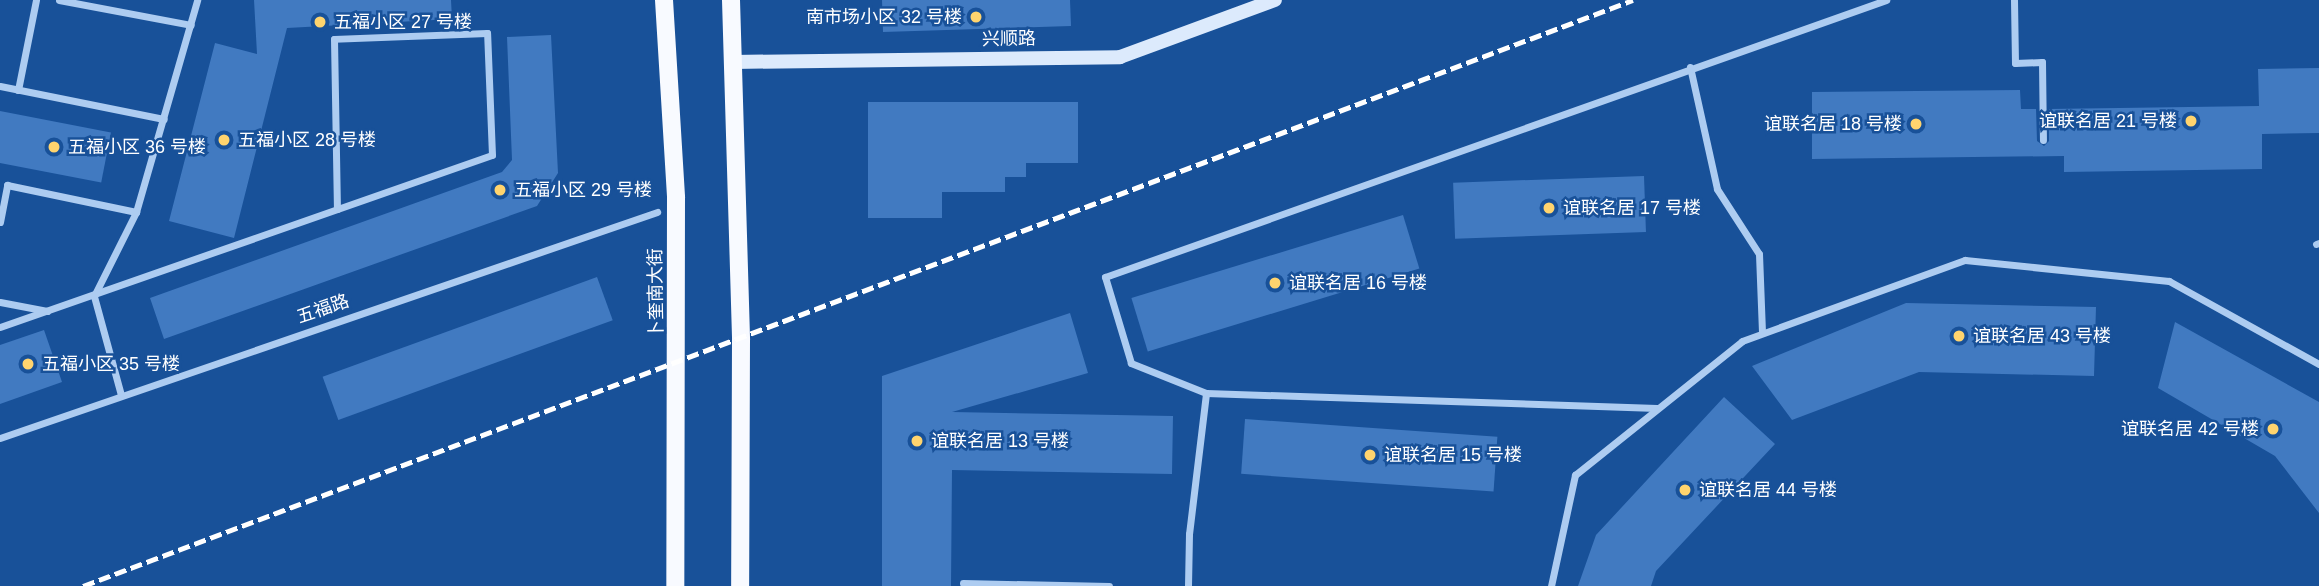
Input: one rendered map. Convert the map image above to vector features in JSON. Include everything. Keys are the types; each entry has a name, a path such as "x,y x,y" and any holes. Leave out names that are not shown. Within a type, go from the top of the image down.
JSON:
{"main road":[{"name":"卜奎南大街","path":"664,0 676,226 675,586"},
{"path":"731,0 741,340 740,586"}],"street":[{"path":"18,90 36,0"},
{"path":"59,0 191,25"},
{"path":"121,395 94,296 136,212 197,0"},
{"name":"兴顺路","path":"733,62 1120,57 1275,0"},
{"path":"1658,408 1206,393 1131,363 1105,277 1690,67 1886,0"},
{"path":"2014,0 2015,63 2042,62 2043,140"},
{"path":"0,327 492,155 487,33 334,39 337,209"},
{"path":"1690,67 1717,189 1759,254 1762,334"},
{"path":"0,86 164,119"},
{"path":"0,222 7,186 136,212"},
{"name":"五福路","path":"0,438 657,212"},
{"path":"1551,586 1575,475 1742,341 1965,260 2169,281 2319,364"},
{"path":"0,302 49,311"},
{"path":"1188,586 1189,534 1206,393"},
{"path":"963,583 1109,586"}],"building":[{"name":"五福小区 28 号楼","path":"254,0 451,0 452,19 287,28 234,238 169,221 215,43 257,54"},
{"name":"南市场小区 32 号楼","path":"882,0 1070,0 1071,26 883,32"},
{"name":"五福小区 29 号楼","path":"551,35 558,173 537,206 164,339 150,298 502,172 512,160 507,37"},
{"path":"2319,68 2319,133 2262,134 2262,169 2064,172 2064,156 1812,159 1812,92 2020,90 2021,109 2036,109 2037,141 2044,146 2049,141 2049,109 2259,106 2258,69"},
{"path":"868,102 1078,102 1078,163 1026,163 1026,177 1005,177 1005,192 942,192 942,218 868,218"},
{"name":"五福小区 36 号楼","path":"0,111 111,133 101,183 0,163"},
{"name":"谊联名居 17 号楼","path":"1644,176 1646,232 1455,239 1453,183"},
{"name":"谊联名居 16 号楼","path":"1403,215 1419,269 1148,352 1131,298"},
{"path":"597,277 613,320 338,420 323,377"},
{"name":"谊联名居 43 号楼","path":"1906,303 2096,307 2094,376 1919,372 1792,420 1752,366"},
{"name":"谊联名居 13 号楼","path":"1070,313 1088,373 952,412 1173,416 1172,474 952,470 951,586 882,586 882,376"},
{"name":"谊联名居 42 号楼","path":"2175,322 2319,402 2319,513 2275,456 2158,388"},
{"name":"五福小区 35 号楼","path":"44,330 62,382 0,404 0,345"},
{"name":"谊联名居 44 号楼","path":"1724,397 1775,444 1656,571 1651,586 1578,586 1596,535"},
{"name":"谊联名居 15 号楼","path":"1245,419 1497,437 1494,492 1241,474"}],"railway":[{"path":"83,586 1633,0"}],"place":[{"name":"南市场小区 32 号楼","path":"976,17"},
{"name":"五福小区 27 号楼","path":"320,22"},
{"name":"谊联名居 21 号楼","path":"2191,121"},
{"name":"谊联名居 18 号楼","path":"1916,124"},
{"name":"五福小区 28 号楼","path":"224,140"},
{"name":"五福小区 36 号楼","path":"54,147"},
{"name":"五福小区 29 号楼","path":"500,190"},
{"name":"谊联名居 17 号楼","path":"1549,208"},
{"name":"谊联名居 16 号楼","path":"1275,283"},
{"name":"谊联名居 43 号楼","path":"1959,336"},
{"name":"五福小区 35 号楼","path":"28,364"},
{"name":"谊联名居 42 号楼","path":"2273,429"},
{"name":"谊联名居 13 号楼","path":"917,441"},
{"name":"谊联名居 15 号楼","path":"1370,455"},
{"name":"谊联名居 44 号楼","path":"1685,490"}]}
